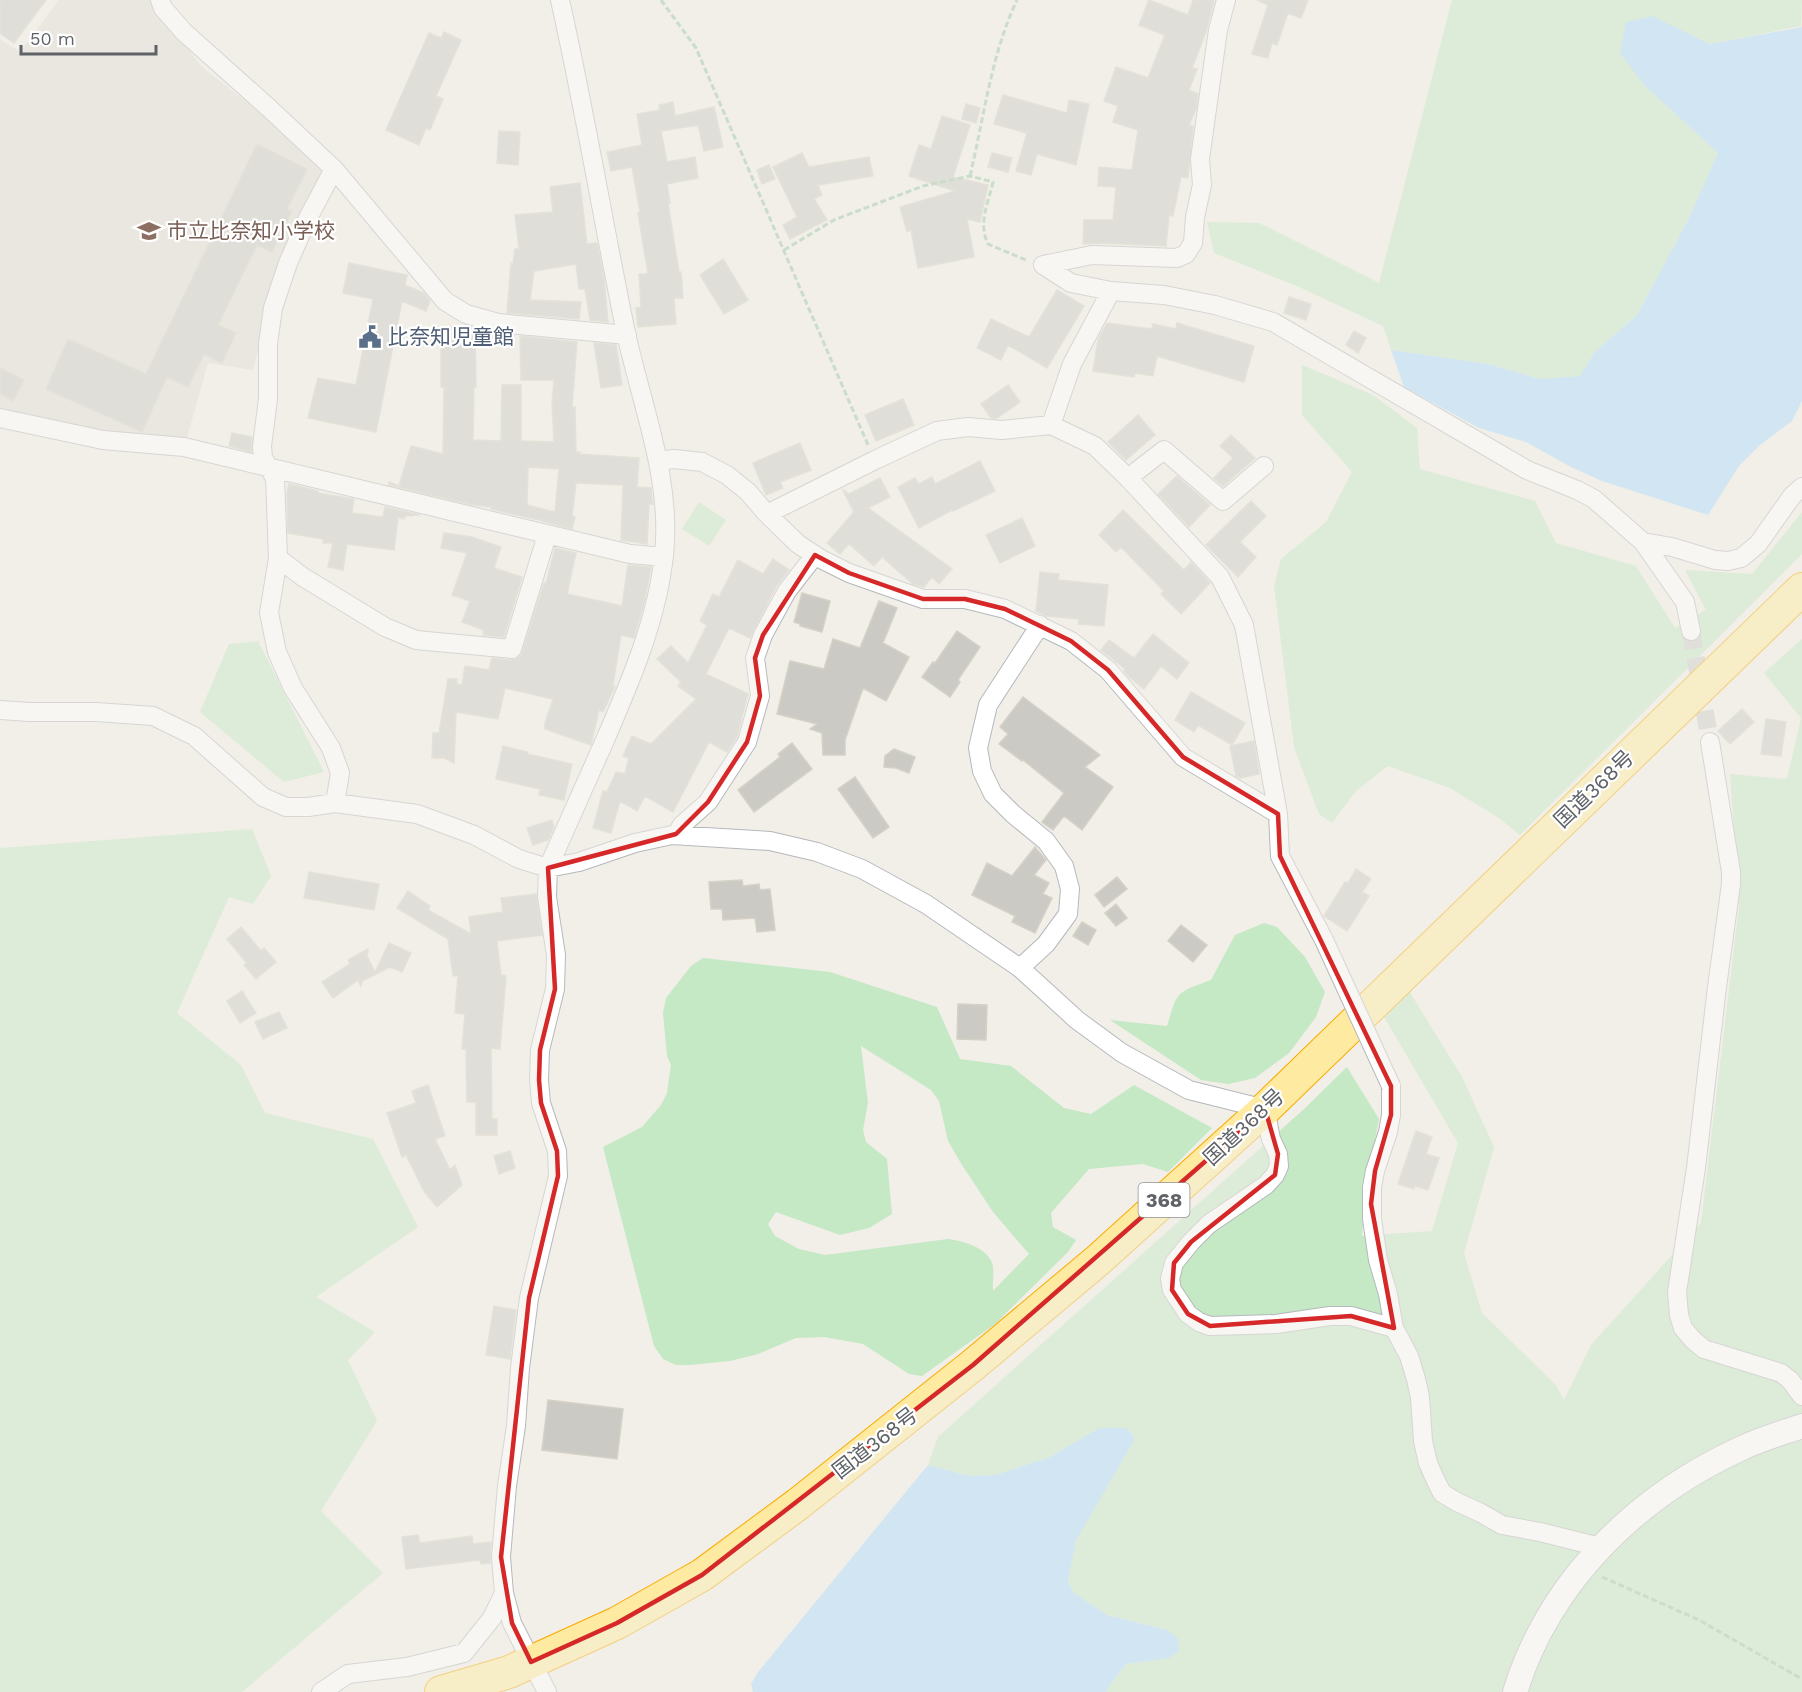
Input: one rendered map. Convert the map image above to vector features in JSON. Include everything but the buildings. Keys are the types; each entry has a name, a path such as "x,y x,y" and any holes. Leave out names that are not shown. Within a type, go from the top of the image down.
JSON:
{"highway":[{"name":"国道368号","path":"441,1692 509,1672 617,1623 702,1575 798,1503 981,1358 1097,1261 1265,1109 1802,589"}],"street":[{"path":"160,0 163,8 184,32 334,169 445,301 466,315 498,323 627,335"},
{"path":"548,1692 512,1623 504,1593 501,1557 507,1486 516,1426 520,1368 530,1298 558,1176 557,1151 541,1103 539,1080 540,1050 555,989 556,955 548,897 548,868 630,684 655,609 664,557 666,526 664,492 658,461 627,335 580,90 560,0"},
{"path":"1043,265 1092,255 1177,258 1185,254 1193,243 1195,217 1202,185 1200,159 1218,30 1226,0"},
{"path":"334,169 308,218 288,263 273,308 268,344 268,399 262,446 263,458 275,478 278,558 269,613 277,652 293,688 331,748 340,773 335,803"},
{"path":"1043,265 1071,283 1111,291 1164,295 1215,305 1273,322 1527,470 1594,499 1643,542 1685,602 1691,631"},
{"path":"1051,425 1072,364 1111,291"},
{"path":"0,418 103,440 184,447 547,535 630,554 664,557"},
{"path":"767,514 937,431 968,427 1002,429 1051,425 1095,446 1128,477 1220,577 1244,625 1278,814 1280,856 1324,940 1391,1086 1391,1115 1375,1171 1371,1204 1378,1260 1388,1294 1394,1328 1409,1356 1420,1397 1423,1441 1428,1464 1442,1493 1502,1525 1600,1547"},
{"path":"1128,477 1164,450 1223,501 1264,466"},
{"path":"658,461 674,459 702,462 727,474 748,492 798,544 849,573 923,598 965,599 1005,609 1071,641 1108,670 1183,757 1278,814"},
{"path":"1643,542 1672,547 1715,560 1728,561 1741,558 1758,544 1792,496 1802,487"},
{"path":"278,558 385,627 416,640 512,649 547,535"},
{"path":"676,835 682,825 708,802 747,742 760,696 755,658 763,635 787,591 815,555"},
{"path":"1020,968 1046,944 1068,914 1070,889 1064,866 1046,841 993,794 982,771 978,748 988,705 1040,625"},
{"path":"0,710 153,716 194,736 263,797 286,807 335,803 417,814 474,835 519,859 548,868 579,862 634,843 676,835 770,841 817,852 862,869 926,904 1020,968 1077,1020 1122,1053 1189,1090 1265,1109 1271,1139 1278,1154 1279,1166 1266,1185 1209,1224 1174,1263 1170,1279 1172,1290 1188,1314 1210,1326 1276,1324 1330,1316 1351,1316 1394,1328"},
{"path":"1710,742 1731,872 1731,885 1696,1168 1677,1293 1679,1315 1683,1328 1704,1349 1781,1372 1802,1396"},
{"path":"1515,1692 1529,1654 1563,1594 1580,1569 1624,1524 1680,1480 1744,1447 1802,1426"},
{"path":"321,1691 348,1674 407,1667 464,1653 492,1618 504,1593"}],"path":[{"path":"661,0 696,48 875,460"},
{"path":"970,176 984,105 1006,24 1017,0"},
{"path":"784,250 834,220 923,186 970,176 993,182 983,222 983,234 988,244 1019,258 1043,265"},
{"path":"1580,1569 1699,1620 1802,1679"}],"highlighted area":[{"path":"815,555 849,573 923,599 965,599 1005,609 1071,641 1108,670 1183,757 1278,814 1280,856 1391,1086 1391,1115 1375,1171 1371,1204 1394,1328 1351,1316 1210,1326 1188,1314 1172,1290 1174,1263 1191,1242 1275,1175 1278,1154 1265,1109 973,1365 702,1575 617,1623 531,1662 512,1623 501,1557 529,1298 558,1176 557,1151 541,1103 539,1080 540,1050 555,989 548,868 676,834 708,802 747,742 760,696 755,658 763,635"}],"shaded area":[{"name":"市立比奈知小学校","path":"59,0 150,0 201,66 304,148 324,174 274,288 253,370 208,363 186,441 140,440 0,412 0,39 20,52"}],"green space":[{"path":"1452,0 1802,0 1801,26 1710,44 1652,17 1644,85 1718,153 1688,220 1637,315 1594,353 1581,376 1540,379 1488,364 1391,350 1383,326 1299,287 1214,253 1207,222 1259,223 1379,283"},
{"path":"1302,365 1373,395 1417,428 1420,469 1535,501 1556,543 1636,566 1675,628 1706,610 1685,570 1752,574 1802,512 1802,554 1520,835 1499,818 1450,788 1388,766 1356,791 1332,823 1319,814 1294,747 1274,586 1281,559 1326,522 1352,472 1302,415"},
{"path":"699,502 726,520 709,546 682,529"},
{"path":"1802,639 1802,1692 1105,1692 1126,1664 1169,1658 1167,1630 1107,1615 1074,1593 1068,1581 1076,1540 1134,1439 1099,1428 1050,1457 996,1475 969,1476 928,1465 938,1437 1303,1110 1347,1067 1379,1119 1366,1186 1362,1236 1432,1231 1458,1143 1383,1015 1409,991 1462,1077 1494,1147 1464,1253 1482,1313 1555,1384 1564,1400 1591,1345 1701,1223 1739,906 1730,774 1787,779 1801,718 1764,673"},
{"path":"258,641 324,772 284,782 200,712 229,644"},
{"path":"252,829 271,876 253,904 229,897 177,1013 241,1065 265,1113 373,1139 418,1227 316,1297 375,1332 348,1360 377,1421 321,1511 383,1573 242,1692 0,1692 0,848"},
{"path":"1264,923 1277,927 1305,957 1325,992 1316,1017 1289,1053 1255,1078 1228,1084 1201,1080 1110,1020 1167,1026 1180,994 1211,980 1235,935"},
{"path":"703,958 830,972 937,1007 960,1059 1011,1066 1064,1108 1091,1114 1134,1085 1212,1128 1168,1172 1143,1164 1089,1169 1051,1213 1053,1227 1076,1240 1068,1252 995,1324 922,1376 909,1374 863,1344 824,1337 796,1338 758,1354 730,1361 676,1365 663,1359 654,1346 603,1147 642,1127 661,1105 667,1093 671,1065 667,1056 663,1013 666,998 691,966","holes":["861,1046 931,1090 939,1101 948,1141 962,1165 993,1212 1029,1254 993,1291 993,1266 989,1257 979,1249 960,1241 948,1239 825,1255 799,1249 775,1236 768,1224 776,1212 840,1235 869,1228 892,1214 887,1159 866,1142 863,1130 868,1103"]}],"water":[{"path":"1652,16 1710,44 1802,27 1802,401 1792,421 1760,445 1739,466 1708,515 1602,481 1526,442 1479,428 1404,387 1391,350 1488,364 1540,379 1580,376 1594,353 1637,315 1688,220 1718,153 1644,85 1620,53 1626,22"},
{"path":"1099,1428 1127,1428 1135,1439 1076,1540 1068,1581 1074,1593 1107,1615 1167,1630 1178,1639 1179,1651 1169,1658 1126,1664 1105,1692 753,1692 751,1684 758,1672 928,1465 969,1476 996,1475 1050,1457"}],"tunnel":[{"path":"1691,631 1710,742"}],"place":[{"name":"市立比奈知小学校","path":"149,231"},
{"name":"比奈知児童館","path":"370,337"}]}
